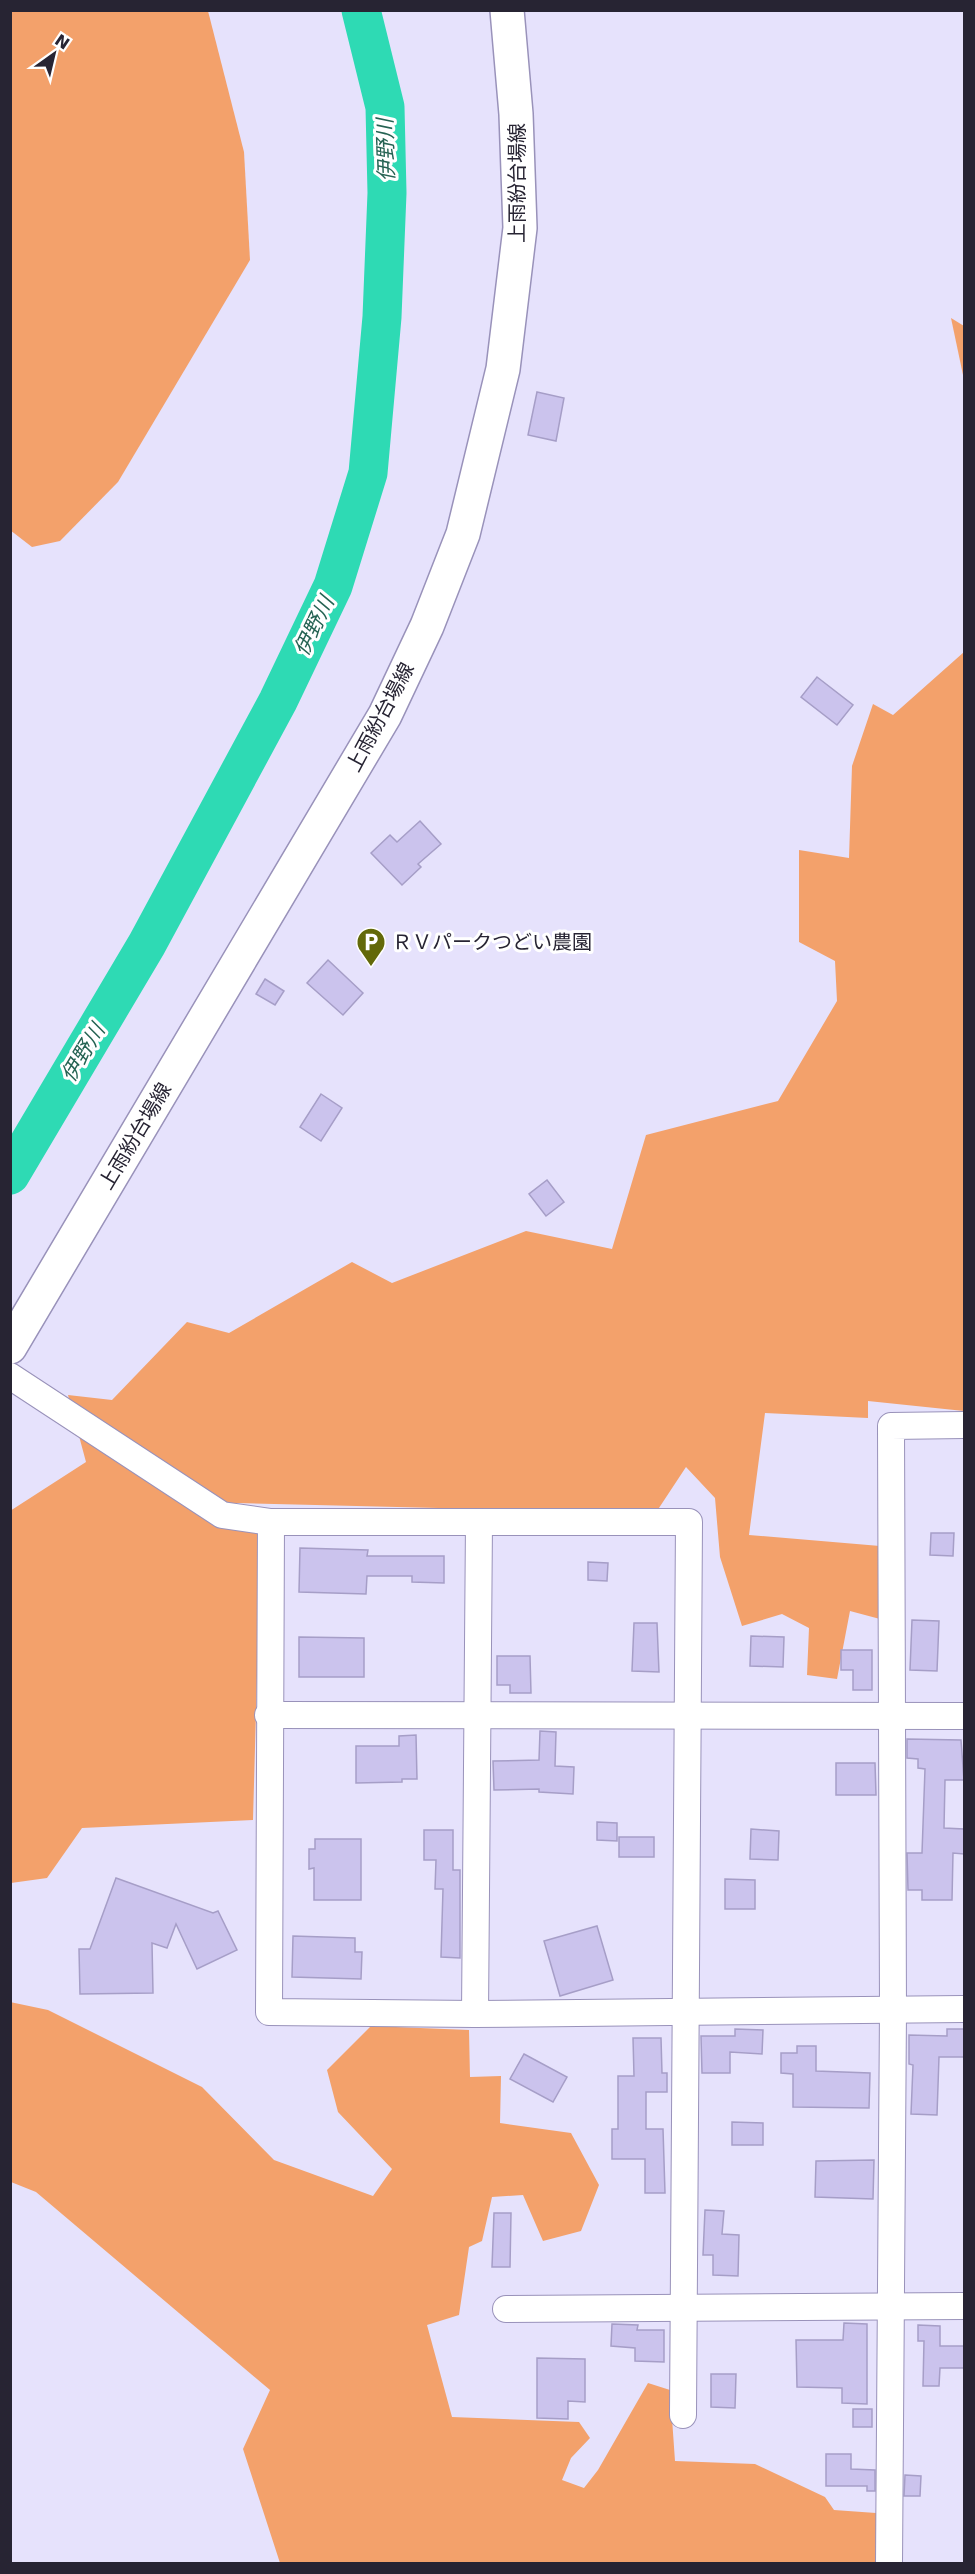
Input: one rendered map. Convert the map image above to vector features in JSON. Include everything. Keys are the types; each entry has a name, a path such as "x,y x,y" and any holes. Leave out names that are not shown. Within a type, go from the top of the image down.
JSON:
{"main road":[{"name":"上雨紛台場線","path":"10,1347 385,715 427,626 463,534 503,369 520,228 516,114 507,10"}],"street":[{"path":"10,1376 222,1515 271,1522 689,1522 683,2415"},
{"path":"889,2564 893,2010 891,1426 964,1425"},
{"path":"271,1522 268,1715 269,2012 475,2014 686,2010 964,2009"},
{"path":"475,2014 479,1522"},
{"path":"268,1715 964,1716"},
{"path":"506,2309 964,2306"}],"shaded area":[{"path":"10,11 208,11 244,152 250,260 118,482 60,541 32,547 10,530"},
{"path":"951,318 964,326 964,377 963,375"},
{"path":"964,652 964,1411 868,1401 868,1418 765,1413 749,1535 880,1546 880,1619 850,1611 837,1679 807,1675 809,1628 782,1614 742,1626 720,1557 715,1498 686,1467 655,1514 613,1508 522,1510 236,1503 232,1530 261,1531 253,1820 82,1828 47,1878 11,1883 10,1511 86,1462 68,1395 112,1400 187,1322 229,1333 352,1262 392,1283 526,1231 612,1249 646,1135 778,1101 837,1001 835,961 799,942 799,850 849,858 852,766 873,704 893,715"},
{"path":"10,2002 48,2010 202,2087 274,2160 373,2196 392,2169 338,2112 327,2070 371,2026 469,2030 470,2077 501,2076 500,2123 571,2133 599,2185 581,2231 543,2241 523,2195 492,2197 482,2241 469,2247 459,2315 427,2325 452,2417 579,2422 590,2438 571,2458 562,2480 584,2488 598,2470 648,2383 670,2390 675,2461 755,2464 825,2497 834,2510 876,2513 879,2563 280,2563 243,2449 270,2390 36,2192 11,2182"}],"building":[{"path":"537,392 564,398 556,441 528,435"},
{"path":"817,677 853,705 837,725 801,697"},
{"path":"420,821 441,844 418,864 421,867 402,885 371,853 390,835 397,842"},
{"path":"328,960 363,993 343,1015 307,983"},
{"path":"265,979 284,991 275,1005 256,994"},
{"path":"321,1094 342,1108 321,1141 300,1127"},
{"path":"547,1180 564,1202 546,1216 529,1194"},
{"path":"931,1533 954,1533 953,1556 930,1555"},
{"path":"300,1548 368,1550 367,1556 444,1556 444,1583 412,1582 412,1576 367,1576 366,1594 299,1592"},
{"path":"588,1562 608,1563 607,1581 588,1580"},
{"path":"912,1620 939,1621 937,1671 910,1670"},
{"path":"634,1623 657,1623 659,1672 632,1671"},
{"path":"751,1636 784,1637 783,1667 750,1666"},
{"path":"299,1637 364,1638 364,1677 299,1677"},
{"path":"841,1650 872,1650 872,1690 853,1690 853,1670 841,1670"},
{"path":"497,1656 530,1656 531,1693 510,1693 510,1685 497,1685"},
{"path":"540,1731 556,1732 555,1766 574,1767 573,1794 539,1792 539,1789 494,1790 493,1761 539,1760"},
{"path":"416,1735 417,1779 402,1779 402,1782 356,1783 356,1746 399,1746 399,1736"},
{"path":"907,1739 961,1740 964,1780 945,1780 944,1828 964,1829 964,1854 953,1853 952,1900 922,1900 922,1890 908,1890 907,1853 922,1853 925,1769 918,1768 918,1759 907,1758"},
{"path":"836,1763 875,1763 876,1795 836,1795"},
{"path":"597,1822 617,1823 617,1841 597,1840"},
{"path":"751,1829 779,1831 778,1860 750,1859"},
{"path":"424,1830 453,1830 453,1870 460,1870 460,1958 441,1957 443,1889 435,1889 436,1860 424,1860"},
{"path":"619,1837 654,1837 654,1857 619,1857"},
{"path":"315,1839 361,1839 361,1900 314,1900 314,1868 309,1869 309,1849 315,1849"},
{"path":"116,1878 213,1913 218,1911 237,1950 197,1969 176,1924 167,1948 152,1943 153,1993 80,1994 79,1949 90,1949"},
{"path":"725,1879 755,1880 755,1909 725,1909"},
{"path":"597,1926 613,1980 560,1996 544,1941"},
{"path":"293,1936 355,1938 355,1952 362,1952 361,1979 292,1977"},
{"path":"735,2029 763,2030 762,2054 730,2052 730,2073 702,2073 701,2036 735,2036"},
{"path":"947,2029 964,2029 964,2057 939,2057 937,2115 911,2114 913,2065 909,2064 909,2035 947,2036"},
{"path":"633,2038 661,2038 662,2073 667,2073 667,2092 646,2092 646,2129 663,2129 665,2193 645,2193 645,2159 612,2159 612,2129 618,2129 618,2076 634,2076"},
{"path":"797,2046 816,2046 816,2071 870,2073 869,2108 793,2107 793,2074 781,2073 781,2053 797,2053"},
{"path":"524,2054 567,2077 553,2102 510,2079"},
{"path":"732,2122 763,2123 763,2145 732,2145"},
{"path":"874,2160 873,2199 815,2197 816,2161"},
{"path":"705,2210 724,2211 722,2234 739,2235 738,2276 713,2275 713,2255 703,2255"},
{"path":"494,2213 511,2213 510,2267 492,2267"},
{"path":"844,2323 867,2324 867,2404 842,2403 842,2388 797,2387 796,2340 843,2340"},
{"path":"612,2324 638,2325 637,2330 664,2330 664,2362 635,2361 635,2348 611,2346"},
{"path":"918,2325 940,2326 940,2346 964,2346 964,2368 940,2368 939,2386 923,2386 924,2341 918,2341"},
{"path":"537,2358 585,2359 585,2402 568,2401 568,2419 537,2418"},
{"path":"711,2374 736,2374 735,2408 711,2407"},
{"path":"853,2409 872,2409 872,2427 853,2427"},
{"path":"826,2454 851,2454 851,2469 875,2470 875,2491 867,2491 867,2486 826,2486"},
{"path":"905,2475 921,2476 920,2496 904,2496"}],"waterway":[{"name":"伊野川","path":"10,1175 147,944 278,701 333,586 368,473 382,317 387,193 385,107 361,10"}],"place":[{"name":"ＲＶパークつどい農園","path":"371,968"}]}
